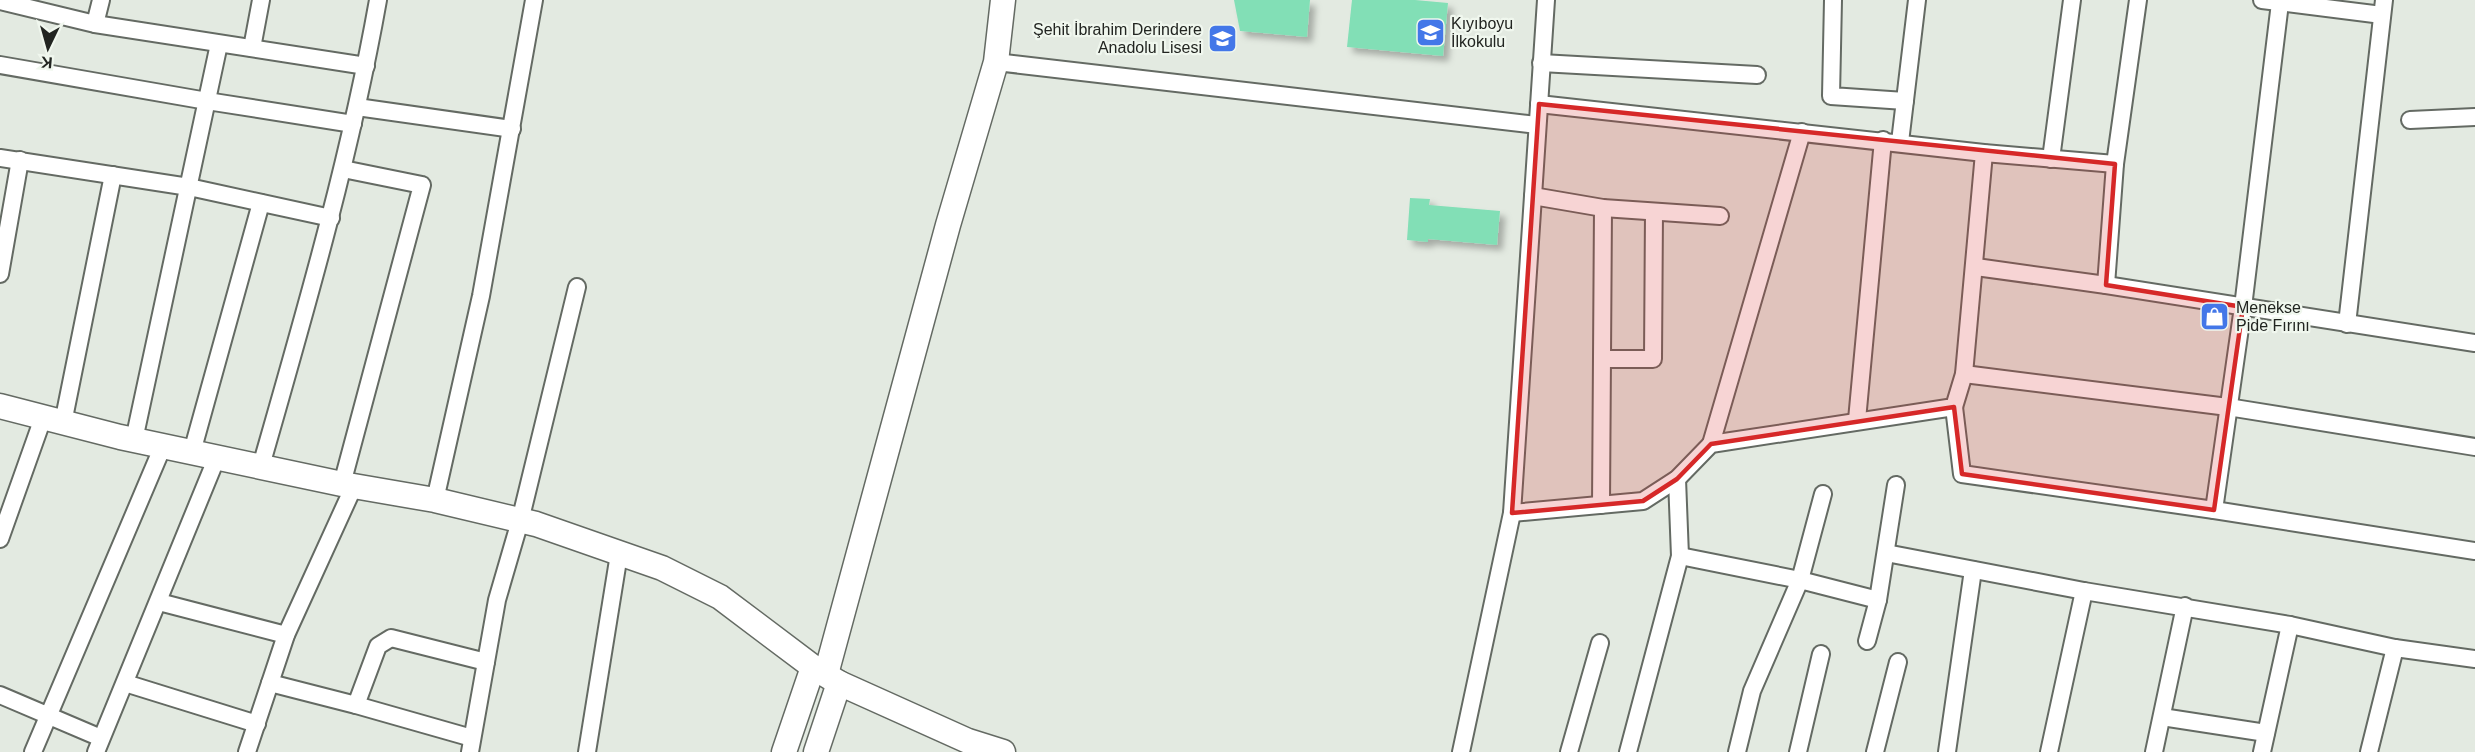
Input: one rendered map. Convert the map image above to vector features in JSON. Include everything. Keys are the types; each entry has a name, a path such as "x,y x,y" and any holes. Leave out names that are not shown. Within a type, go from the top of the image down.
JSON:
{"main road":[{"path":"816,752 826,675 948,225 996,62 1003,0"},
{"path":"0,406 134,440 348,485 435,500 520,521 662,568 720,597 826,675 968,741 1003,752"},
{"path":"784,752 826,675"}],"street":[{"path":"95,24 101,0"},
{"path":"252,48 261,0"},
{"path":"261,466 331,218 366,66 378,0"},
{"path":"435,500 481,296 534,0"},
{"path":"1461,752 1512,513 1546,0"},
{"path":"1833,0 1831,96 1905,101"},
{"path":"1857,420 1891,141 1905,101 1917,0"},
{"path":"2051,159 2072,0"},
{"path":"2106,285 2115,164 2138,0"},
{"path":"2262,0 2280,3 2383,7 2347,324"},
{"path":"0,1 95,24 366,66"},
{"path":"2214,510 2243,307 2280,3"},
{"path":"134,440 219,44"},
{"path":"996,62 1537,125"},
{"path":"1541,63 1758,75"},
{"path":"0,66 353,124"},
{"path":"1539,104 1984,153 2115,164"},
{"path":"357,107 512,129"},
{"path":"2410,120 2475,117"},
{"path":"1512,513 1643,501 1677,479 1711,444 1802,132"},
{"path":"1984,153 1976,267 1964,374 1954,407 1962,474 2214,510 2475,551"},
{"path":"0,158 189,187 331,218"},
{"path":"0,274 20,160"},
{"path":"248,752 286,635 348,485 422,185 343,169"},
{"path":"0,539 53,421 113,175"},
{"path":"1533,196 1603,208 1720,216"},
{"path":"192,452 261,203"},
{"path":"1600,506 1603,208"},
{"path":"1602,359 1653,359 1654,212"},
{"path":"1976,267 2475,343"},
{"path":"270,683 356,705 471,745 497,600 520,521 577,287"},
{"path":"1964,374 2228,407 2475,447"},
{"path":"1711,444 1954,407"},
{"path":"33,752 163,446"},
{"path":"0,695 49,716 99,745 217,457"},
{"path":"1628,752 1680,556 1677,479"},
{"path":"1867,641 1878,600 1896,485"},
{"path":"1737,752 1752,691 1800,580 1822,494"},
{"path":"1886,553 2084,591 2290,625 2396,648 2475,659"},
{"path":"587,752 619,554"},
{"path":"1680,556 1800,580 1878,600"},
{"path":"1947,752 1973,570"},
{"path":"2049,752 2084,591"},
{"path":"159,602 286,635"},
{"path":"2154,752 2185,606"},
{"path":"2262,752 2290,625"},
{"path":"356,705 378,646 383,640 391,638 486,662"},
{"path":"1569,752 1600,643"},
{"path":"2369,752 2396,648"},
{"path":"1798,752 1821,654"},
{"path":"1875,752 1898,662"},
{"path":"125,683 256,724"},
{"path":"2162,717 2266,733"}],"highlighted area":[{"path":"1539,104 2115,164 2106,285 2243,307 2214,510 1962,474 1954,407 1711,444 1677,479 1643,501 1512,513"}],"building":[{"path":"1234,0 1310,0 1307,37 1240,31"},
{"path":"1352,0 1415,0 1448,3 1443,56 1347,47"},
{"path":"1410,198 1430,199 1429,205 1500,211 1497,245 1428,239 1428,242 1407,240"}],"place":[{"name":"Kıyıboyu İlkokulu","path":"1430,32"},
{"name":"Şehit İbrahim Derindere Anadolu Lisesi","path":"1223,38"},
{"name":"Menekse Pide Fırını","path":"2215,316"}]}
